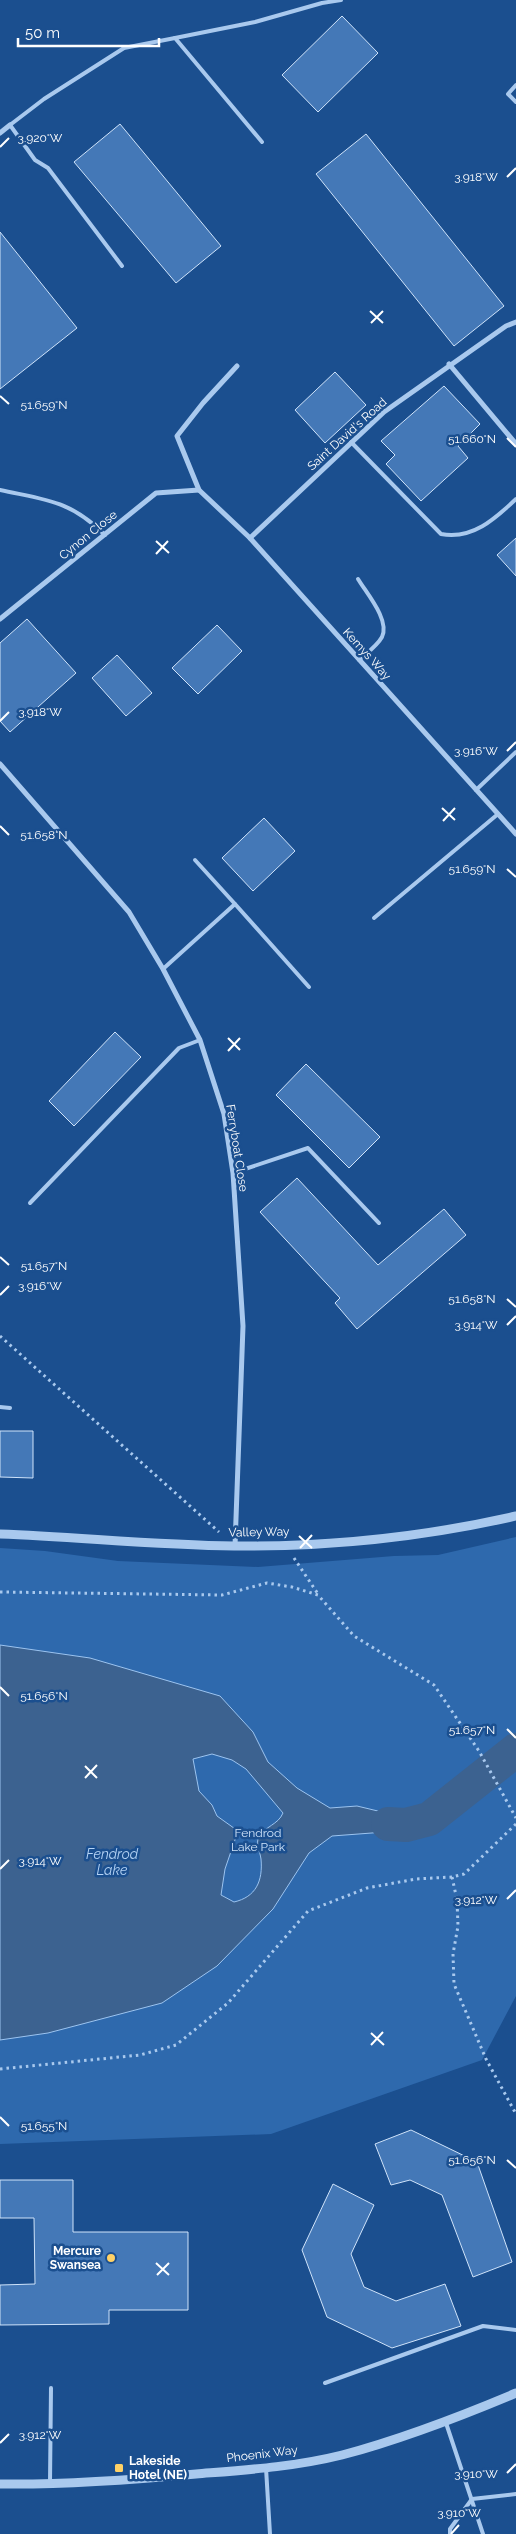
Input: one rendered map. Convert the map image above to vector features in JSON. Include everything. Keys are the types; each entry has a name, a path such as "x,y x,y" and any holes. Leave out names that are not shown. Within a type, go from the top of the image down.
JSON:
{"street":[{"path":"0,132 10,125"},
{"name":"Saint David's Road","path":"250,538 384,412 449,364 506,326 516,322"},
{"path":"449,364 516,444"},
{"path":"199,490 177,436 203,403 237,366"},
{"name":"Cynon Close","path":"0,619 156,493 199,490"},
{"name":"Kemys Way","path":"199,490 250,538 516,834"},
{"name":"Ferryboat Close","path":"0,764 130,912 163,969 200,1040 224,1114 233,1173 243,1326 235,1546"},
{"name":"Valley Way","path":"0,1534 235,1546 377,1541 460,1529 516,1516"},
{"name":"Phoenix Way","path":"0,2484 50,2485 266,2468 340,2455 446,2423 516,2393"}],"lane":[{"path":"122,266 48,168 35,160 10,125 44,99 124,48 255,22 322,3 341,0"},
{"path":"175,38 262,142"},
{"path":"516,85 508,94 516,102"},
{"path":"351,442 441,534 452,536 489,524 516,499"},
{"path":"0,490 69,506 89,519 105,535"},
{"path":"358,579 382,619 384,630 378,643 359,660"},
{"path":"476,790 516,752"},
{"path":"374,918 498,814"},
{"path":"195,860 309,987"},
{"path":"163,969 235,904"},
{"path":"30,1203 179,1048 200,1040"},
{"path":"233,1173 308,1148 379,1223"},
{"path":"0,1407 10,1408"},
{"path":"325,2383 483,2326 516,2330"},
{"path":"50,2485 51,2388"},
{"path":"446,2423 483,2534"},
{"path":"266,2468 270,2534"},
{"path":"450,2534 450,2529 472,2499 516,2494"}],"path":[{"path":"0,1336 235,1546"},
{"path":"285,1544 318,1595 354,1636 434,1685 479,1751 516,1818"},
{"path":"0,1592 222,1595 267,1583 292,1587 318,1595"},
{"path":"0,2069 140,2055 176,2045 228,2003 308,1911 366,1888 416,1879 452,1877 464,1874 516,1824"},
{"path":"452,1877 457,1900 458,1926 453,1954 454,1984 486,2059 516,2114"}],"green space":[{"name":"Fendrod Lake Park","path":"516,1537 516,1996 482,2060 271,2134 0,2144 0,1548 45,1551 118,1561 258,1567 394,1556 438,1555"}],"water":[{"name":"Fendrod Lake","path":"0,1645 90,1658 220,1696 253,1732 268,1762 297,1788 330,1808 357,1806 382,1812 388,1824 385,1832 332,1836 309,1853 273,1909 217,1966 162,2003 48,2033 0,2040","holes":["212,1754 232,1760 246,1769 283,1813 278,1820 262,1833 258,1840 261,1874 256,1887 248,1896 234,1902 221,1895 225,1869 238,1831 217,1816 212,1805 199,1791 193,1759"]}],"building":[{"path":"342,16 378,53 318,112 282,75"},
{"path":"120,124 221,246 176,283 74,162"},
{"path":"366,134 504,306 454,346 316,174"},
{"path":"0,232 77,328 0,389"},
{"path":"335,372 366,405 325,443 295,410"},
{"path":"444,386 480,424 458,446 468,458 421,501 386,464 395,455 381,441"},
{"path":"516,538 516,576 497,555"},
{"path":"27,619 76,673 10,732 0,721 0,643"},
{"path":"217,625 242,651 198,694 172,668"},
{"path":"117,655 152,693 126,716 92,678"},
{"path":"264,818 295,851 253,891 222,858"},
{"path":"115,1032 141,1057 74,1126 49,1101"},
{"path":"306,1064 380,1137 349,1168 276,1095"},
{"path":"297,1178 378,1265 444,1209 466,1235 357,1329 335,1303 340,1298 260,1212"},
{"path":"0,1431 33,1431 33,1478 0,1477"},
{"path":"411,2130 477,2162 512,2262 473,2277 442,2195 410,2180 391,2185 375,2144"},
{"name":"Mercure Swansea","path":"0,2180 73,2180 73,2232 188,2232 188,2310 109,2310 109,2324 0,2325 0,2285 35,2284 34,2218 0,2218"},
{"path":"333,2184 374,2205 351,2254 364,2287 396,2301 445,2284 461,2326 392,2348 327,2317 302,2250"}],"waterway":[{"path":"388,1824 406,1825 429,1819 516,1750"}],"place":[{"name":"Mercure Swansea","path":"111,2258"},
{"name":"Lakeside Hotel (NE)","path":"119,2468"}]}
